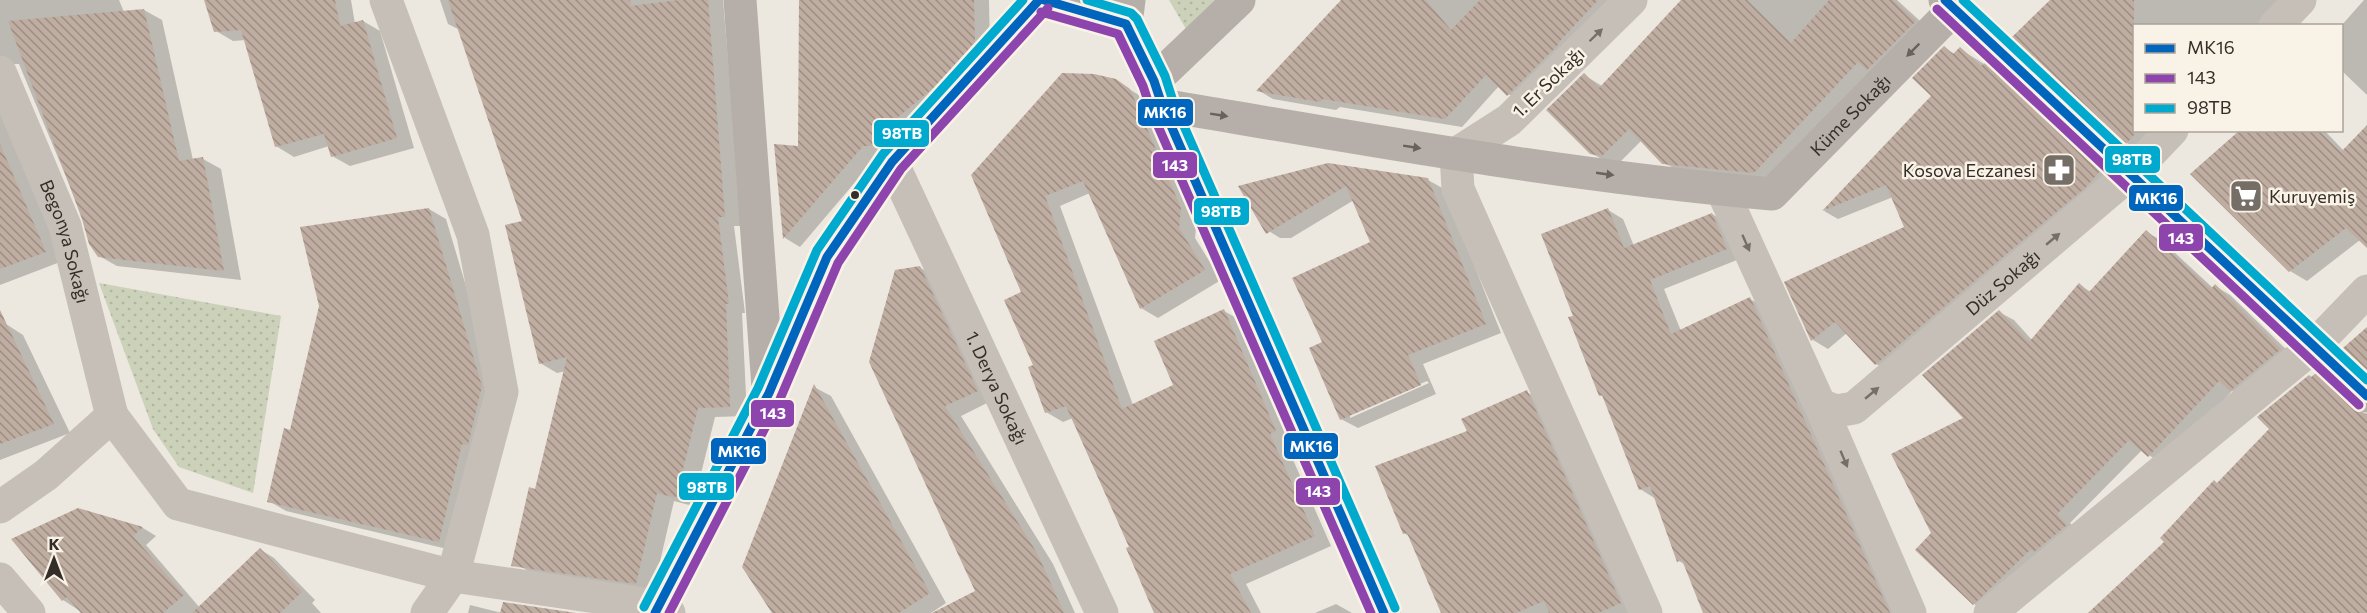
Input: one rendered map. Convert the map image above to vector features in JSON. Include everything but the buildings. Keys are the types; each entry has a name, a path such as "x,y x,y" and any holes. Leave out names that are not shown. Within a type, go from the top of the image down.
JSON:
{"street":[{"path":"386,0 473,236 502,392 453,576 427,613"},
{"path":"740,0 769,393"},
{"path":"0,507 46,475 112,416 178,504 453,576 661,611 769,393 827,256 892,162 1042,0 1127,12 1158,93 1384,613"},
{"path":"1158,93 1239,0"},
{"name":"1. Er Sokağı","path":"1456,154 1509,120 1631,0"},
{"path":"2277,24 2300,0"},
{"path":"1954,3 2367,396"},
{"name":"Küme Sokağı","path":"1722,190 1772,194 1954,3"},
{"name":"Begonya Sokağı","path":"0,72 65,226 112,416"},
{"path":"1158,93 1456,154 1722,190 1911,613"},
{"name":"Düz Sokağı","path":"1820,405 1836,411 1854,408 2131,173 2170,132"},
{"path":"1456,154 1458,189 1646,613"},
{"name":"1. Derya Sokağı","path":"892,162 1102,613"},
{"path":"1990,613 2314,346 2367,291"},
{"path":"0,579 29,613"}],"green space":[{"path":"1169,0 1218,0 1186,29"},
{"path":"99,283 281,316 253,493 179,467 153,429"}],"transit line":[{"name":"98TB","path":"644,607 758,388 817,250 883,154 1023,0"},
{"name":"MK16","path":"655,613 769,393 827,257 892,162 1039,0"},
{"name":"MK16","path":"1044,0 1126,24 1154,81 1162,105 1384,613"},
{"name":"98TB","path":"1087,0 1131,13 1137,19 1165,76 1173,101 1395,608"},
{"name":"MK16","path":"1945,0 2367,396"},
{"name":"98TB","path":"1963,0 2367,380"},
{"name":"143","path":"669,613 780,399 838,263 901,169 1048,8"},
{"name":"143","path":"1937,9 2359,405"},
{"name":"143","path":"1041,12 1118,34 1143,86 1151,110 1371,613"}],"place":[{"name":"Kosova Eczanesi","path":"2059,170"},
{"name":"Kuruyemiş","path":"2246,196"}]}
